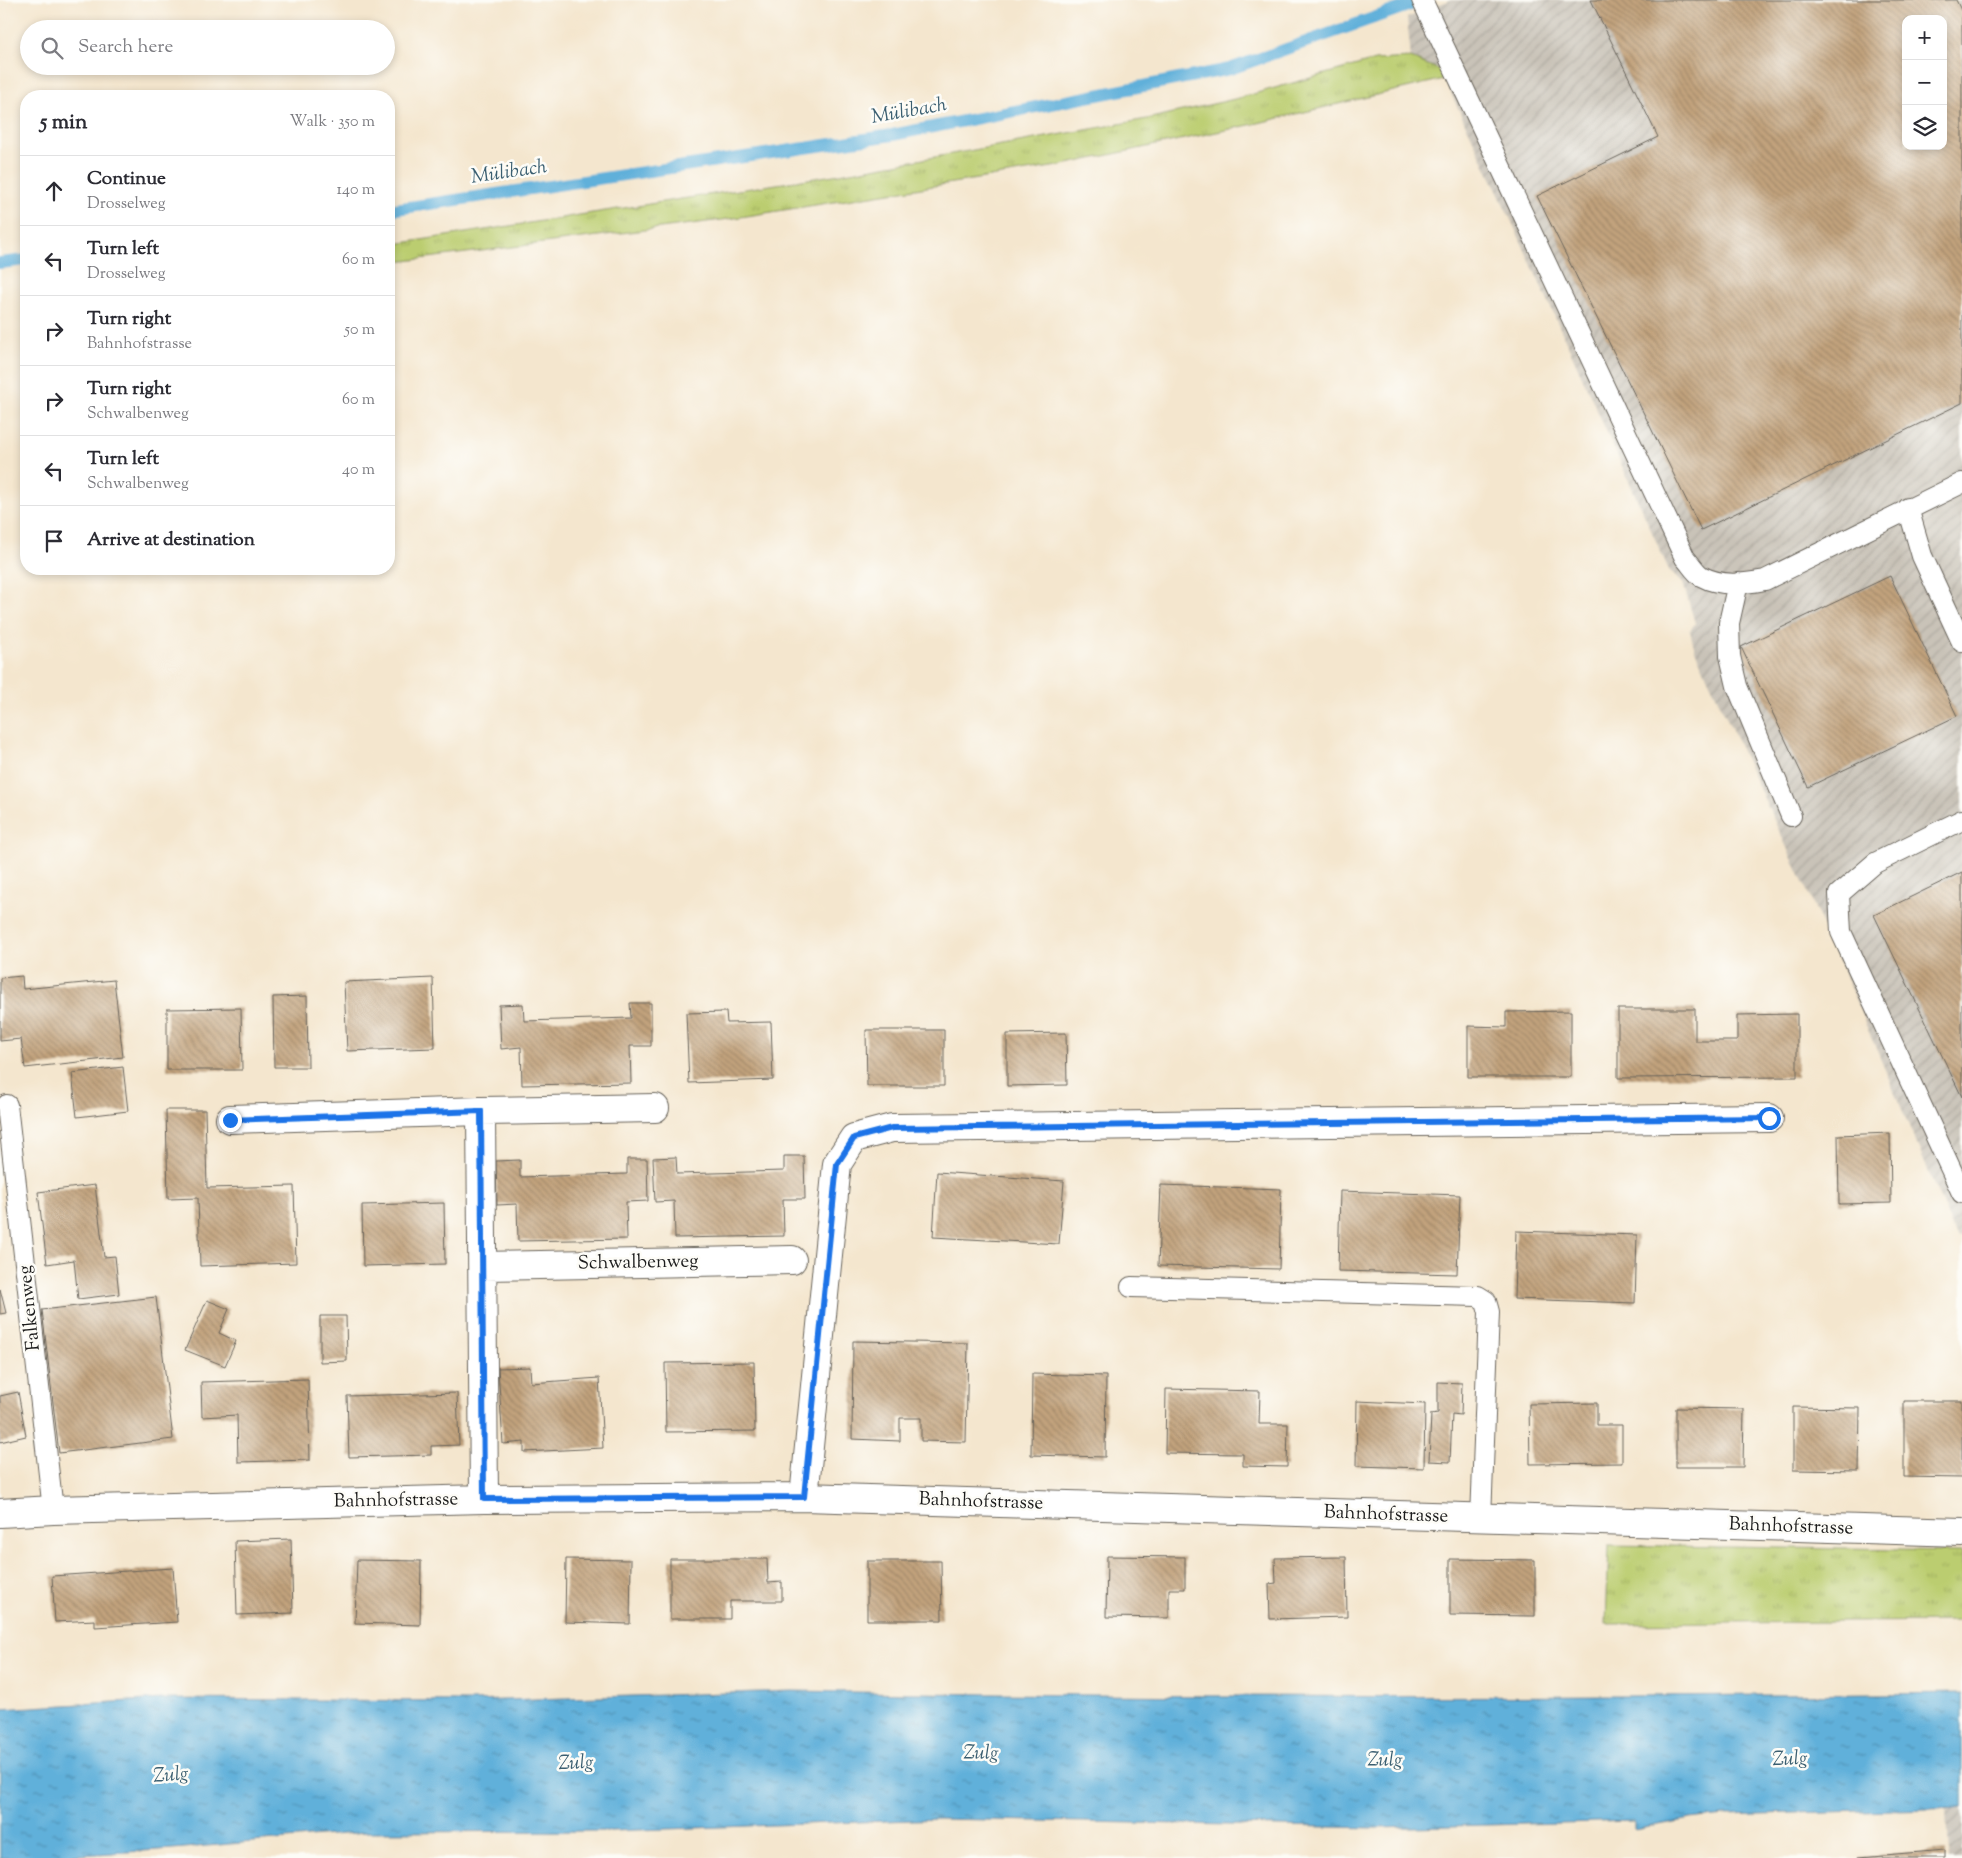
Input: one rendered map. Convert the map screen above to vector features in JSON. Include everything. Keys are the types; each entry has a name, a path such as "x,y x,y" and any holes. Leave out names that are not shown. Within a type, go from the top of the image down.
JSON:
{"street":[{"path":"230,1120 481,1111 655,1108"},
{"path":"481,1111 484,1266 484,1499"},
{"path":"804,1497 837,1164 854,1138 892,1128 1769,1118"},
{"name":"Schwalbenweg","path":"484,1266 792,1260"},
{"name":"Bahnhofstrasse","path":"0,1514 52,1510 484,1499 804,1497 1962,1532"}],"lane":[{"path":"1425,7 1685,558 1700,576 1725,584 1765,580 1962,483"},
{"path":"1908,508 1922,556 1962,642"},
{"path":"1738,584 1729,623 1730,656 1737,686 1791,816"},
{"path":"1962,820 1875,864 1838,894 1841,932 1962,1193"},
{"name":"Falkenweg","path":"7,1105 52,1510"},
{"path":"1131,1287 1478,1296 1486,1300 1489,1312 1481,1518"}],"shaded area":[{"path":"1450,0 1962,0 1962,1237 1956,1236 1828,936 1695,650 1690,631 1695,623 1683,583 1669,570 1519,237 1440,70 1411,58 1407,18"},
{"path":"1947,1808 1962,1808 1962,1858 1949,1858"}],"green space":[{"path":"1411,58 1440,70 1444,79 1254,124 1058,166 722,220 395,262 395,244 834,175 1147,119 1239,98 1375,60"},
{"path":"1609,1545 1962,1551 1962,1621 1606,1624"}],"water":[{"name":"Zulg","path":"792,1691 1084,1695 1377,1696 1670,1696 1962,1693 1962,1808 1726,1815 1689,1819 1634,1830 1634,1821 1376,1828 940,1819 611,1831 366,1832 173,1849 35,1858 0,1858 0,1709 162,1699 471,1701"}],"building":[{"path":"1591,0 1956,0 1962,12 1962,403 1701,530 1537,196 1658,137"},
{"path":"1890,576 1957,716 1808,787 1741,647"},
{"path":"1962,872 1962,1097 1874,915"},
{"path":"22,976 23,989 114,980 123,1057 25,1068 21,1039 0,1041 0,978"},
{"path":"433,978 435,1048 347,1051 344,982"},
{"path":"307,996 308,1067 274,1067 273,997"},
{"path":"630,1003 651,1003 651,1046 630,1046 631,1083 522,1085 521,1047 501,1049 499,1005 523,1004 524,1021 631,1018"},
{"path":"241,1008 242,1070 167,1070 167,1009"},
{"path":"1618,1009 1695,1009 1695,1041 1737,1041 1737,1015 1797,1014 1797,1077 1618,1078"},
{"path":"1571,1011 1571,1077 1468,1077 1468,1026 1506,1027 1506,1012"},
{"path":"726,1012 727,1023 771,1022 773,1080 689,1083 686,1013"},
{"path":"866,1030 944,1030 944,1086 867,1086"},
{"path":"1066,1033 1067,1085 1007,1086 1007,1034"},
{"path":"123,1067 128,1111 77,1117 72,1073"},
{"path":"166,1110 205,1110 207,1188 294,1186 296,1263 200,1266 198,1198 168,1199"},
{"path":"1890,1133 1891,1203 1839,1204 1838,1135"},
{"path":"784,1156 804,1156 805,1199 783,1199 784,1236 675,1238 674,1201 655,1202 653,1158 676,1157 677,1174 784,1171"},
{"path":"627,1159 647,1159 648,1201 626,1202 627,1239 518,1241 517,1204 497,1205 496,1161 520,1160 520,1177 627,1174"},
{"path":"937,1172 1064,1181 1059,1244 933,1237"},
{"path":"95,1185 104,1257 115,1256 119,1294 78,1299 74,1260 47,1264 38,1192"},
{"path":"1161,1185 1281,1189 1279,1269 1158,1266"},
{"path":"1340,1191 1460,1195 1457,1274 1338,1271"},
{"path":"444,1203 445,1264 363,1266 362,1205"},
{"path":"1516,1231 1637,1235 1635,1303 1514,1299"},
{"path":"0,1289 6,1313 0,1314"},
{"path":"156,1297 173,1439 59,1453 42,1310"},
{"path":"207,1300 229,1309 219,1333 236,1341 225,1366 185,1350"},
{"path":"320,1316 346,1316 347,1361 320,1362"},
{"path":"853,1341 968,1343 966,1442 921,1441 921,1418 900,1418 900,1441 852,1439"},
{"path":"754,1362 755,1431 666,1432 665,1363"},
{"path":"530,1367 531,1383 599,1378 603,1448 524,1452 524,1442 503,1444 498,1368"},
{"path":"1032,1374 1106,1376 1105,1457 1031,1455"},
{"path":"308,1379 310,1460 238,1462 237,1415 202,1417 201,1382"},
{"path":"1438,1382 1462,1383 1461,1415 1452,1414 1450,1462 1429,1461 1431,1414 1438,1413"},
{"path":"1166,1389 1260,1391 1259,1424 1288,1424 1287,1467 1243,1466 1243,1454 1165,1453"},
{"path":"18,1392 26,1436 0,1442 0,1396"},
{"path":"457,1393 459,1445 431,1446 431,1455 349,1457 347,1396"},
{"path":"1357,1401 1425,1404 1424,1468 1356,1466"},
{"path":"1904,1401 1962,1401 1962,1478 1904,1477"},
{"path":"1597,1403 1597,1425 1622,1425 1622,1463 1530,1464 1529,1404"},
{"path":"1793,1407 1860,1408 1859,1471 1793,1470"},
{"path":"1676,1408 1744,1409 1743,1467 1676,1467"},
{"path":"291,1539 293,1613 237,1615 235,1541"},
{"path":"1107,1556 1185,1557 1185,1589 1169,1589 1169,1618 1106,1617"},
{"path":"1346,1557 1347,1617 1270,1619 1269,1584 1276,1583 1275,1558"},
{"path":"566,1559 631,1560 630,1624 565,1622"},
{"path":"670,1559 767,1559 768,1583 782,1582 782,1601 730,1601 730,1619 670,1619"},
{"path":"1450,1559 1535,1560 1535,1616 1450,1615"},
{"path":"357,1560 421,1561 420,1625 355,1623"},
{"path":"867,1561 941,1561 942,1620 867,1620"},
{"path":"173,1568 177,1622 95,1627 95,1620 55,1622 52,1576"},
{"path":"1945,1850 1945,1858 1859,1858 1859,1857"}],"waterway":[{"name":"Mülibach","path":"395,209 892,135 1230,69 1424,0"},
{"name":"Mülibach","path":"0,263 20,261"}],"route":[{"path":"230,1120 481,1111 484,1266 484,1499 804,1497 837,1164 854,1138 892,1128 1769,1118"}]}
